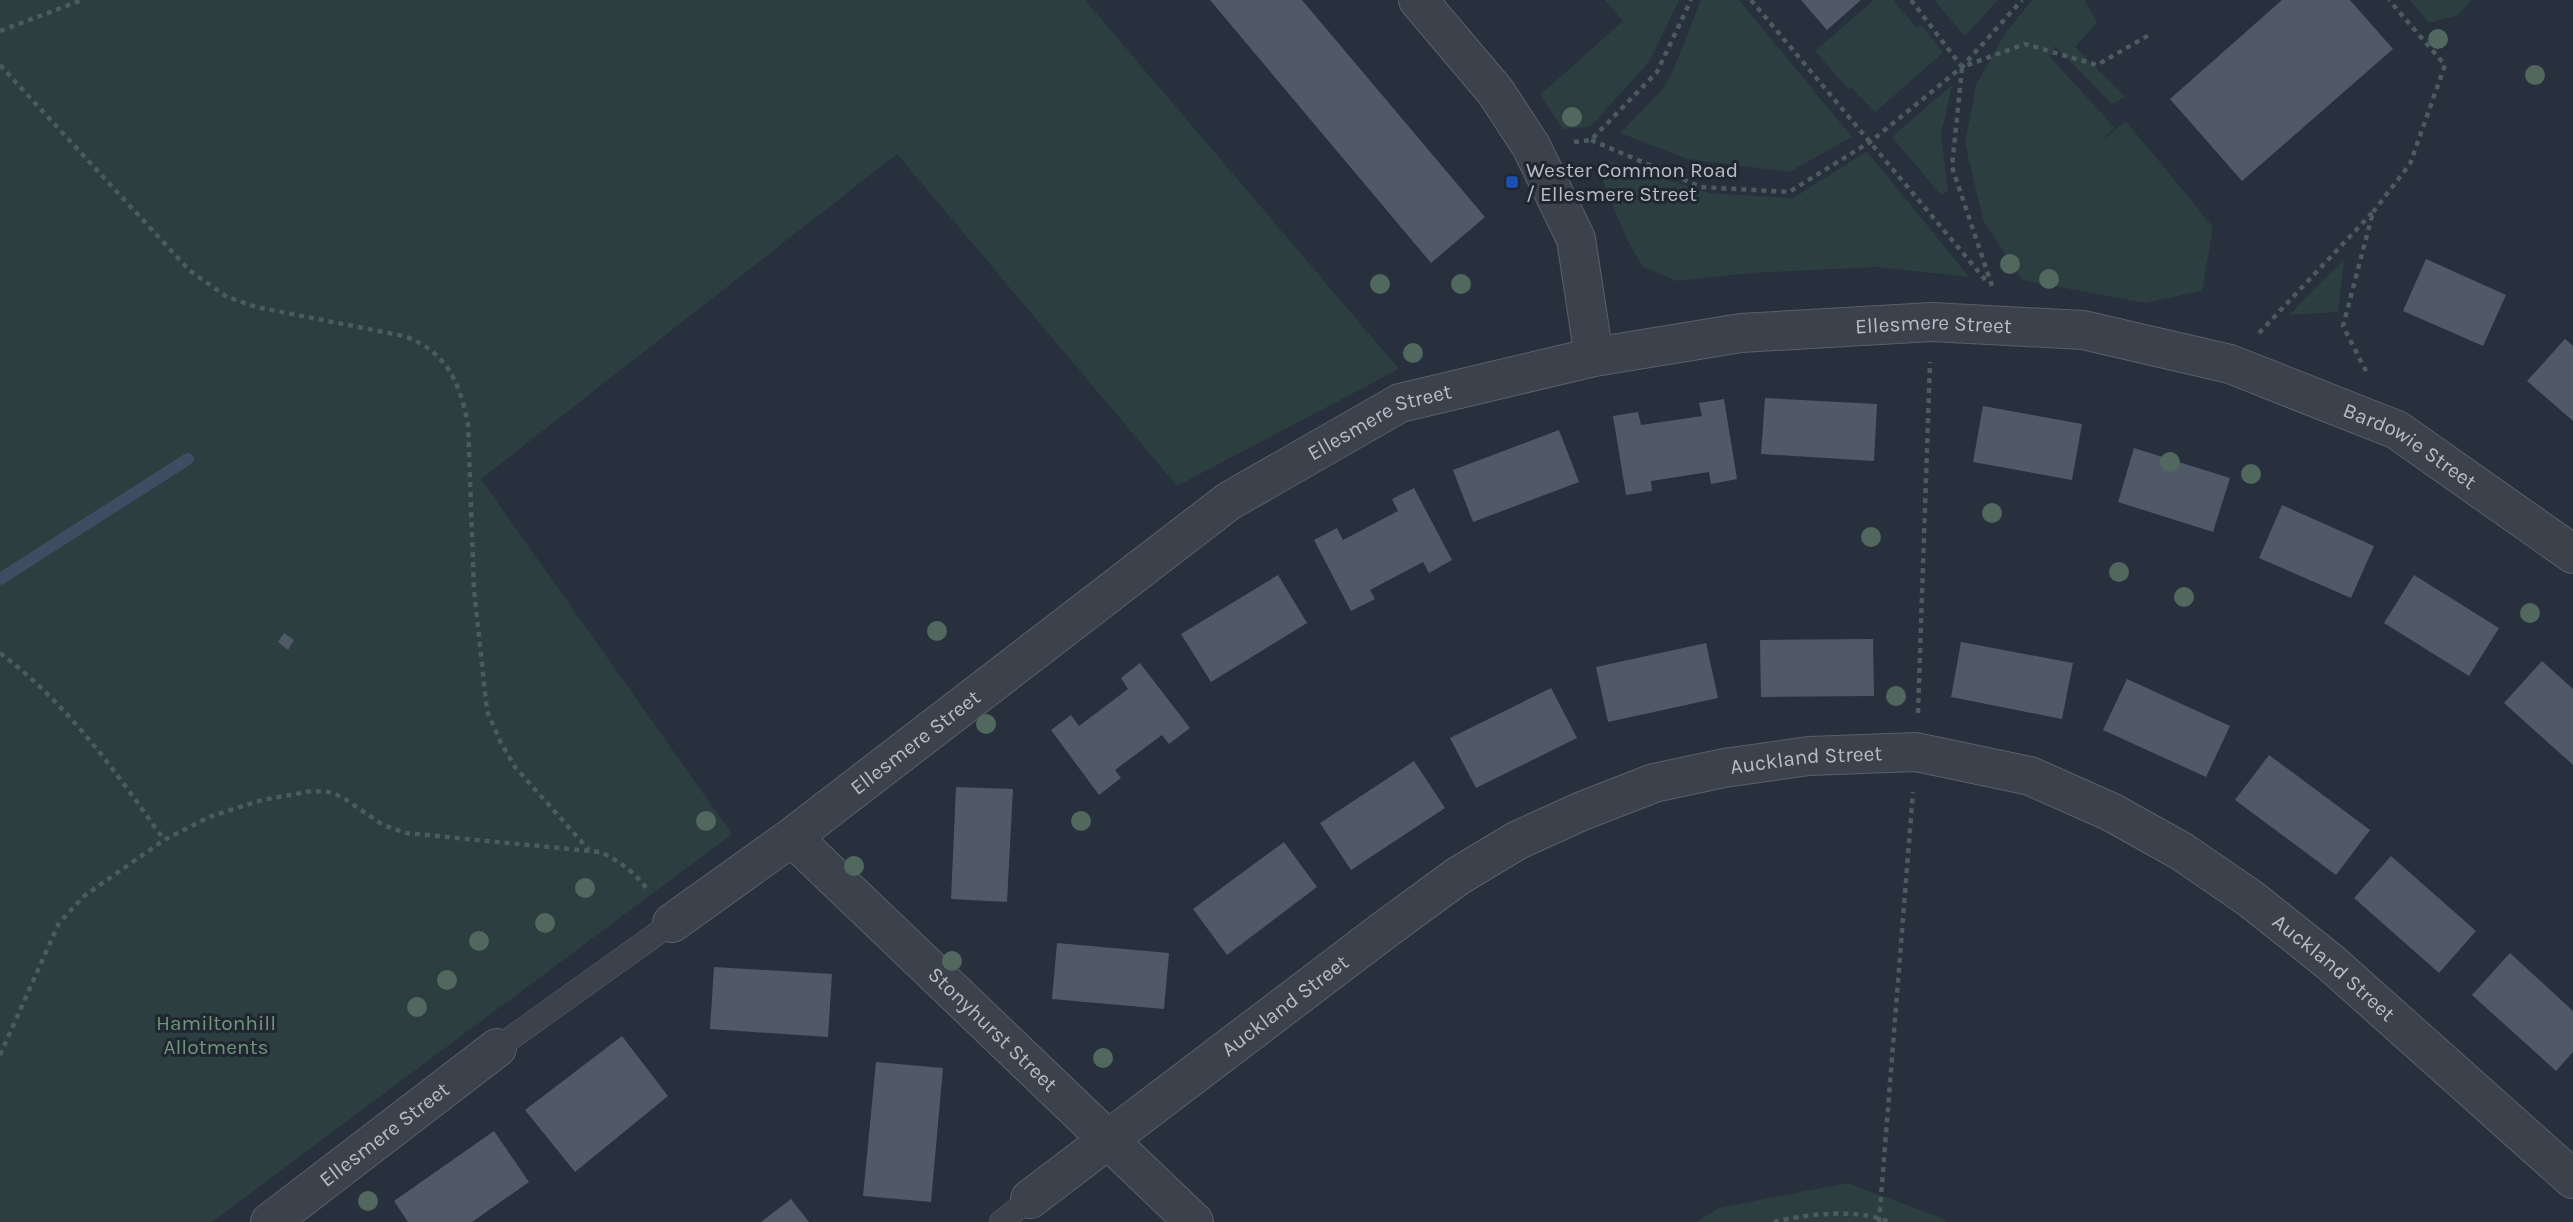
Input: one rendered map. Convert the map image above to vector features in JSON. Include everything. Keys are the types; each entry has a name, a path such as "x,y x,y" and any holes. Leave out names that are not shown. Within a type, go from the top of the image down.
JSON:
{"street":[{"path":"1418,0 1495,92 1531,146 1576,239 1594,357"},
{"name":"Ellesmere Street","path":"672,923 792,837 1229,501 1400,403 1594,357 1741,333 1932,322 2083,330 2230,364"},
{"name":"Bardowie Street","path":"2230,364 2397,430 2573,554"},
{"name":"Auckland Street","path":"1030,1199 1383,930 1458,876 1518,840 1582,810 1654,783 1713,770 1809,756 1916,752 2030,776 2111,812 2181,851 2250,899 2330,962 2573,1179"},
{"name":"Stonyhurst Street","path":"792,837 1194,1222"},
{"name":"Ellesmere Street","path":"270,1222 497,1048"}],"lane":[{"path":"497,1048 672,923"},
{"path":"1001,1222 1030,1199"}],"path":[{"path":"0,31 82,0"},
{"path":"1591,140 1657,72 1691,0"},
{"path":"1751,0 1993,289 1952,167 1962,67 1911,0"},
{"path":"1531,146 1591,140 1701,187 1789,192 1870,142 1962,67 2022,0"},
{"path":"2230,364 2373,212 2410,164 2445,65 2389,0"},
{"path":"1962,67 2025,44 2097,65 2149,35"},
{"path":"0,65 189,270 209,286 227,297 256,307 404,336 424,343 440,357 462,397 468,424 474,590 487,711 515,767 590,850"},
{"path":"2373,212 2343,326 2397,430"},
{"path":"0,653 80,728 106,758 164,841"},
{"path":"0,1055 60,923 84,896 164,841 209,817 262,800 312,791 329,792 342,797 383,825 406,833 590,850 615,859 628,868 639,878 672,923"},
{"path":"1774,1222 1794,1217 1854,1214 1889,1222"}],"green space":[{"name":"Hamiltonhill Allotments","path":"0,0 1085,0 1399,369 1177,486 897,154 481,479 732,834 212,1222 0,1222"},
{"path":"1605,0 1679,0 1649,62 1590,127 1563,129 1540,95 1623,21"},
{"path":"1701,0 1739,0 1852,137 1789,172 1687,159 1620,133 1660,92 1672,73"},
{"path":"1874,0 1893,0 1917,28 1922,25 1943,53 1875,112 1851,87 1848,89 1815,51"},
{"path":"1934,0 1998,0 1965,36"},
{"path":"2032,0 2085,0 2097,23 2075,47 2125,97 2112,104 2055,46 2050,57 2115,128 2098,144 2126,121 2213,227 2202,291 2145,303 2022,280 1983,220 1965,143 1976,85 2004,35"},
{"path":"2410,0 2472,0 2458,15 2429,23"},
{"path":"1952,85 1941,135 1948,191 1941,195 1892,137"},
{"path":"1867,151 1969,277 1877,267 1752,273 1677,281 1643,267 1627,240 1600,174 1609,161 1709,193 1793,198"},
{"path":"2344,260 2338,312 2289,315"},
{"path":"1847,1183 1947,1222 1696,1222 1719,1208"}],"building":[{"path":"1210,0 1302,0 1485,217 1431,263"},
{"path":"1801,0 1861,0 1827,30"},
{"path":"2282,0 2350,0 2393,49 2242,181 2170,99"},
{"path":"2426,259 2506,295 2483,346 2403,311"},
{"path":"2565,339 2573,346 2573,421 2527,381"},
{"path":"1765,398 1877,404 1874,461 1761,454"},
{"path":"1724,399 1737,479 1711,484 1709,472 1651,481 1652,491 1626,495 1613,416 1638,412 1641,425 1702,416 1699,403"},
{"path":"1983,406 2082,424 2072,480 1973,462"},
{"path":"1559,430 1579,482 1473,522 1453,470"},
{"path":"2134,448 2230,478 2213,532 2118,502"},
{"path":"1414,488 1452,560 1429,573 1423,562 1370,590 1375,599 1351,611 1314,540 1337,528 1343,540 1398,511 1392,499"},
{"path":"2282,505 2374,546 2351,598 2259,558"},
{"path":"1278,575 1307,623 1211,682 1181,634"},
{"path":"2414,575 2499,628 2469,676 2384,623"},
{"path":"284,633 294,640 288,650 278,642"},
{"path":"1873,639 1874,696 1761,697 1760,640"},
{"path":"1961,642 2073,663 2062,719 1951,697"},
{"path":"1706,643 1718,698 1608,722 1596,667"},
{"path":"2542,661 2573,689 2573,765 2504,703"},
{"path":"1140,663 1190,728 1169,744 1162,735 1115,770 1121,778 1099,795 1051,730 1071,715 1079,726 1128,689 1121,678"},
{"path":"2127,679 2230,726 2206,777 2103,730"},
{"path":"1551,688 1577,738 1476,788 1450,738"},
{"path":"2269,755 2370,830 2336,875 2235,800"},
{"path":"1414,761 1445,808 1351,870 1320,823"},
{"path":"956,787 1013,789 1007,902 951,899"},
{"path":"1284,842 1317,887 1227,955 1193,909"},
{"path":"2391,856 2476,931 2439,973 2354,898"},
{"path":"1057,943 1169,953 1164,1009 1052,999"},
{"path":"2510,953 2573,1011 2573,1052 2556,1071 2472,995"},
{"path":"714,967 832,974 828,1037 710,1029"},
{"path":"622,1036 668,1096 575,1172 525,1110"},
{"path":"876,1062 943,1068 931,1202 863,1196"},
{"path":"494,1131 529,1182 472,1222 408,1222 394,1201"},
{"path":"791,1199 809,1222 761,1222"}],"waterway":[{"path":"0,579 188,459"}],"place":[{"name":"Wester Common Road / Ellesmere Street","path":"1512,182"}]}
